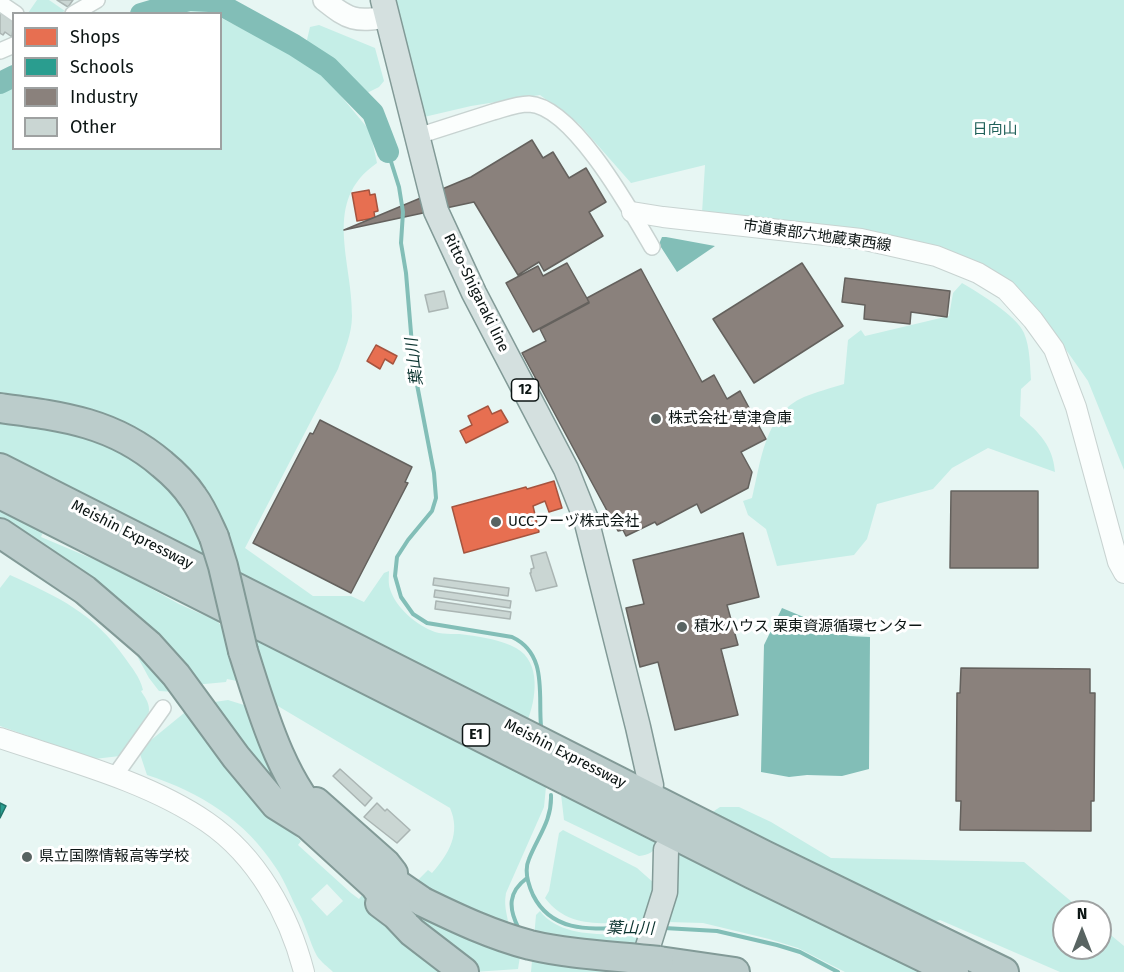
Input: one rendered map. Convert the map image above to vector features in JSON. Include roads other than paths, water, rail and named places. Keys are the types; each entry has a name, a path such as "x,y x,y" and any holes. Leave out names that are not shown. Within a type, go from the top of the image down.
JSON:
{"highway":[{"path":"0,408 50,414 86,422 117,434 145,449 193,495 214,537 243,651 263,713 307,807 379,873 464,972"},
{"name":"Meishin Expressway","path":"0,468 753,850 1004,972"},
{"name":"Meishin Expressway","path":"0,494 741,869 954,972"},
{"path":"0,533 85,590 149,645 176,675 236,757 276,805 308,825 375,886 409,910 531,945 567,951 652,947 735,972"}],"main road":[{"path":"324,0 343,16 354,19 369,20 385,9"},
{"name":"Ritto-Shigaraki line","path":"385,9 436,211 474,293 566,469 586,519 651,785"},
{"path":"652,947 665,892 666,850"}],"street":[{"path":"76,12 97,0"},
{"path":"0,3 13,12"},
{"path":"418,136 503,109 526,104 539,105 549,110 567,127 603,166 652,247"},
{"name":"市道東部六地蔵東西線","path":"632,212 861,239 936,256 978,273 1006,290 1033,320 1054,349 1076,407 1118,562 1124,573"},
{"path":"114,777 163,708"},
{"path":"0,738 114,777 171,800 208,822 240,851 265,883 279,907 304,972"}],"water":[{"path":"662,237 715,246 677,272 659,244"},
{"path":"782,608 849,636 870,637 869,769 842,776 789,777 761,772 764,645"}],"waterway":[{"name":"葉山川","path":"148,12 189,0"},
{"name":"葉山川","path":"192,0 209,1 225,7 294,45 328,67 373,113 388,152"},
{"name":"葉山川","path":"0,83 12,77"},
{"name":"葉山川","path":"388,152 399,187 403,212 401,243 406,273 414,369 434,473 436,498 432,511 397,557 395,576 401,597 413,614 427,623 512,637 523,644 531,654 539,676 541,726"},
{"name":"葉山川","path":"551,795 547,821 527,868 531,891 542,909 554,919 581,927 644,927"},
{"path":"519,929 513,914 512,901 516,889 527,878"},
{"name":"葉山川","path":"664,928 717,931 777,945 800,952 838,972"}],"place":[{"name":"株式会社 草津倉庫","path":"656,419"},
{"name":"UCCフーヅ株式会社","path":"496,522"},
{"name":"積水ハウス 栗東資源循環センター","path":"682,627"},
{"name":"県立国際情報高等学校","path":"27,857"}],"park label":[{"name":"日向山","path":"995,130"}]}
